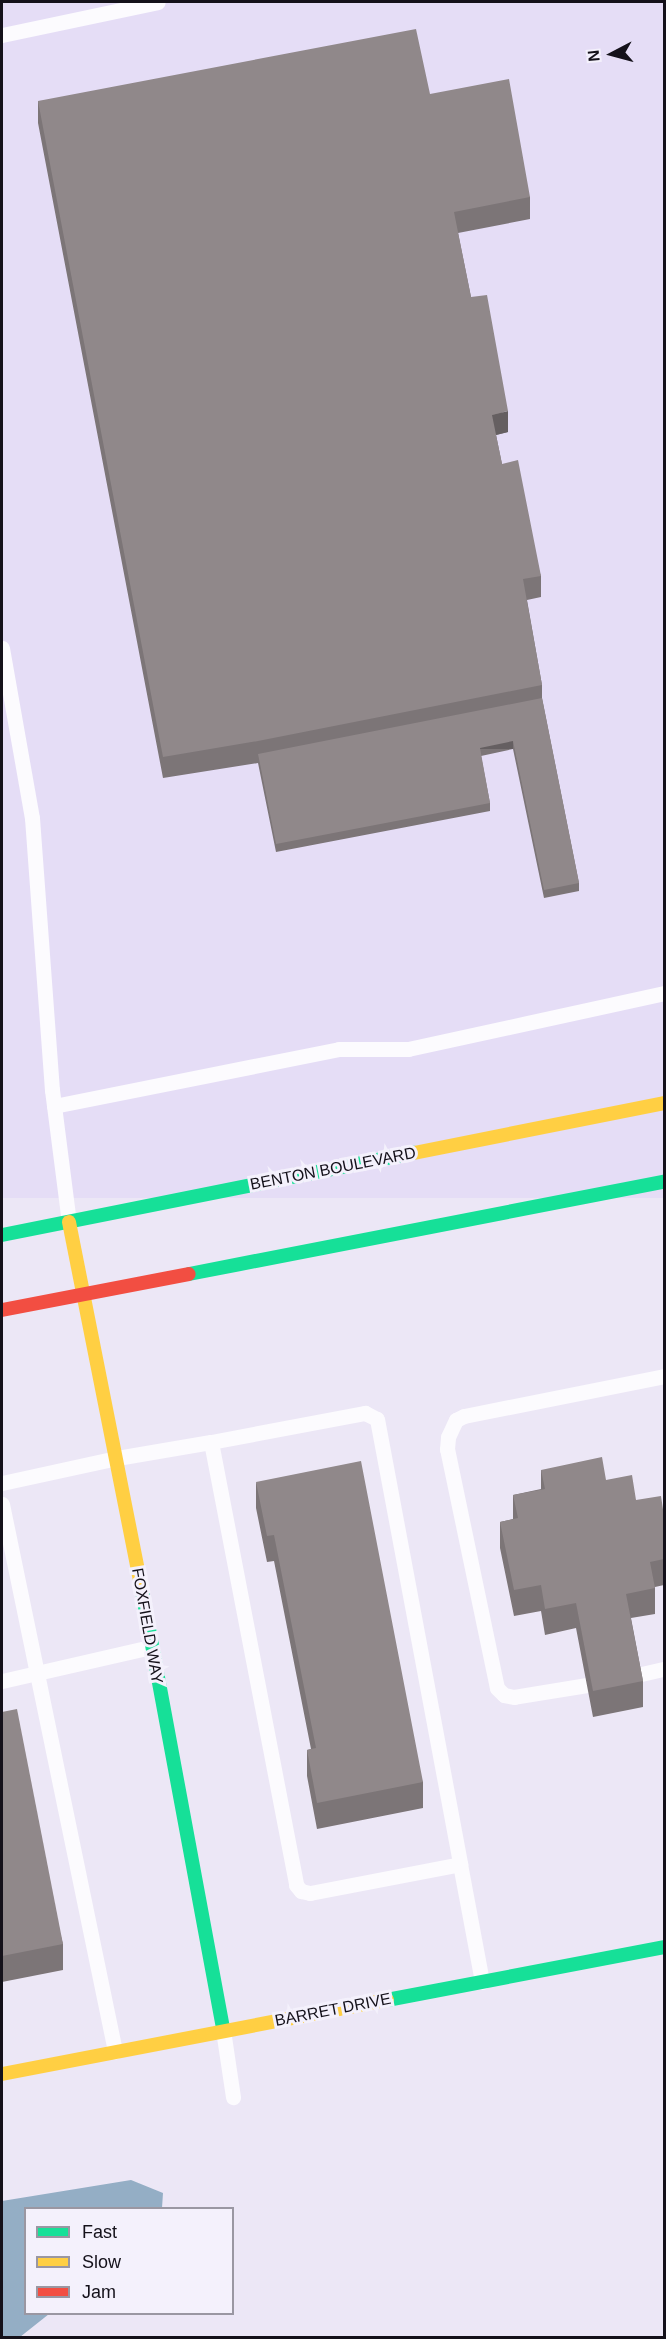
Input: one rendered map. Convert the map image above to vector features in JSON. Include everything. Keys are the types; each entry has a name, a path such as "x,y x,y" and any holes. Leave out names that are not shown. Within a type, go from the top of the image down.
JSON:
{"street":[{"name":"BENTON BOULEVARD","path":"2,1235 664,1103"},
{"path":"2,1310 664,1182"},
{"name":"FOXFIELD WAY","path":"69,1222 117,1458 223,2030"},
{"name":"BARRET DRIVE","path":"2,2074 664,1947"}],"lane":[{"path":"2,35 158,2"},
{"path":"2,648 32,818 54,1106 69,1222"},
{"path":"54,1106 339,1049 408,1049 664,993"},
{"path":"587,1685 514,1697 504,1695 497,1688 447,1449 448,1437 456,1420 464,1416 664,1376"},
{"path":"2,1483 117,1458 365,1413 377,1419 482,1982"},
{"path":"211,1442 296,1885 301,1891 310,1893 460,1864"},
{"path":"2,1504 115,2052"},
{"path":"2,1681 151,1647"},
{"path":"637,1675 664,1670"},
{"path":"223,2030 233,2097"}],"shaded area":[{"path":"2,2 664,2 664,1198 2,1198"}],"water":[{"path":"131,2180 163,2193 162,2207 24,2207 24,2315 48,2315 20,2337 2,2337 2,2201"}],"building":[{"path":"416,29 430,94 509,79 530,197 454,212 471,297 487,295 508,411 492,415 502,464 518,460 541,576 523,579 542,685 258,741 163,757 38,101"},
{"path":"542,698 579,883 544,890 513,741 480,748 490,803 276,844 258,754"},
{"path":"602,1457 606,1480 632,1475 636,1500 661,1496 664,1516 664,1559 650,1562 655,1588 626,1594 643,1681 593,1691 576,1603 545,1609 541,1585 514,1590 500,1522 518,1518 513,1495 545,1489 541,1470"},
{"path":"361,1461 423,1782 317,1803 307,1750 316,1748 274,1535 267,1536 256,1482"},
{"path":"17,1709 63,1944 2,1956 2,1712"}],"traffic: fast":[{"path":"2,1235 414,1153"},
{"path":"189,1274 664,1182"},
{"path":"142,1591 223,2030"},
{"path":"387,2000 664,1947"}],"traffic: slow":[{"path":"414,1153 664,1103"},
{"path":"69,1222 142,1591"},
{"path":"2,2074 387,2000"}],"traffic: jam":[{"path":"2,1310 189,1274"}]}
